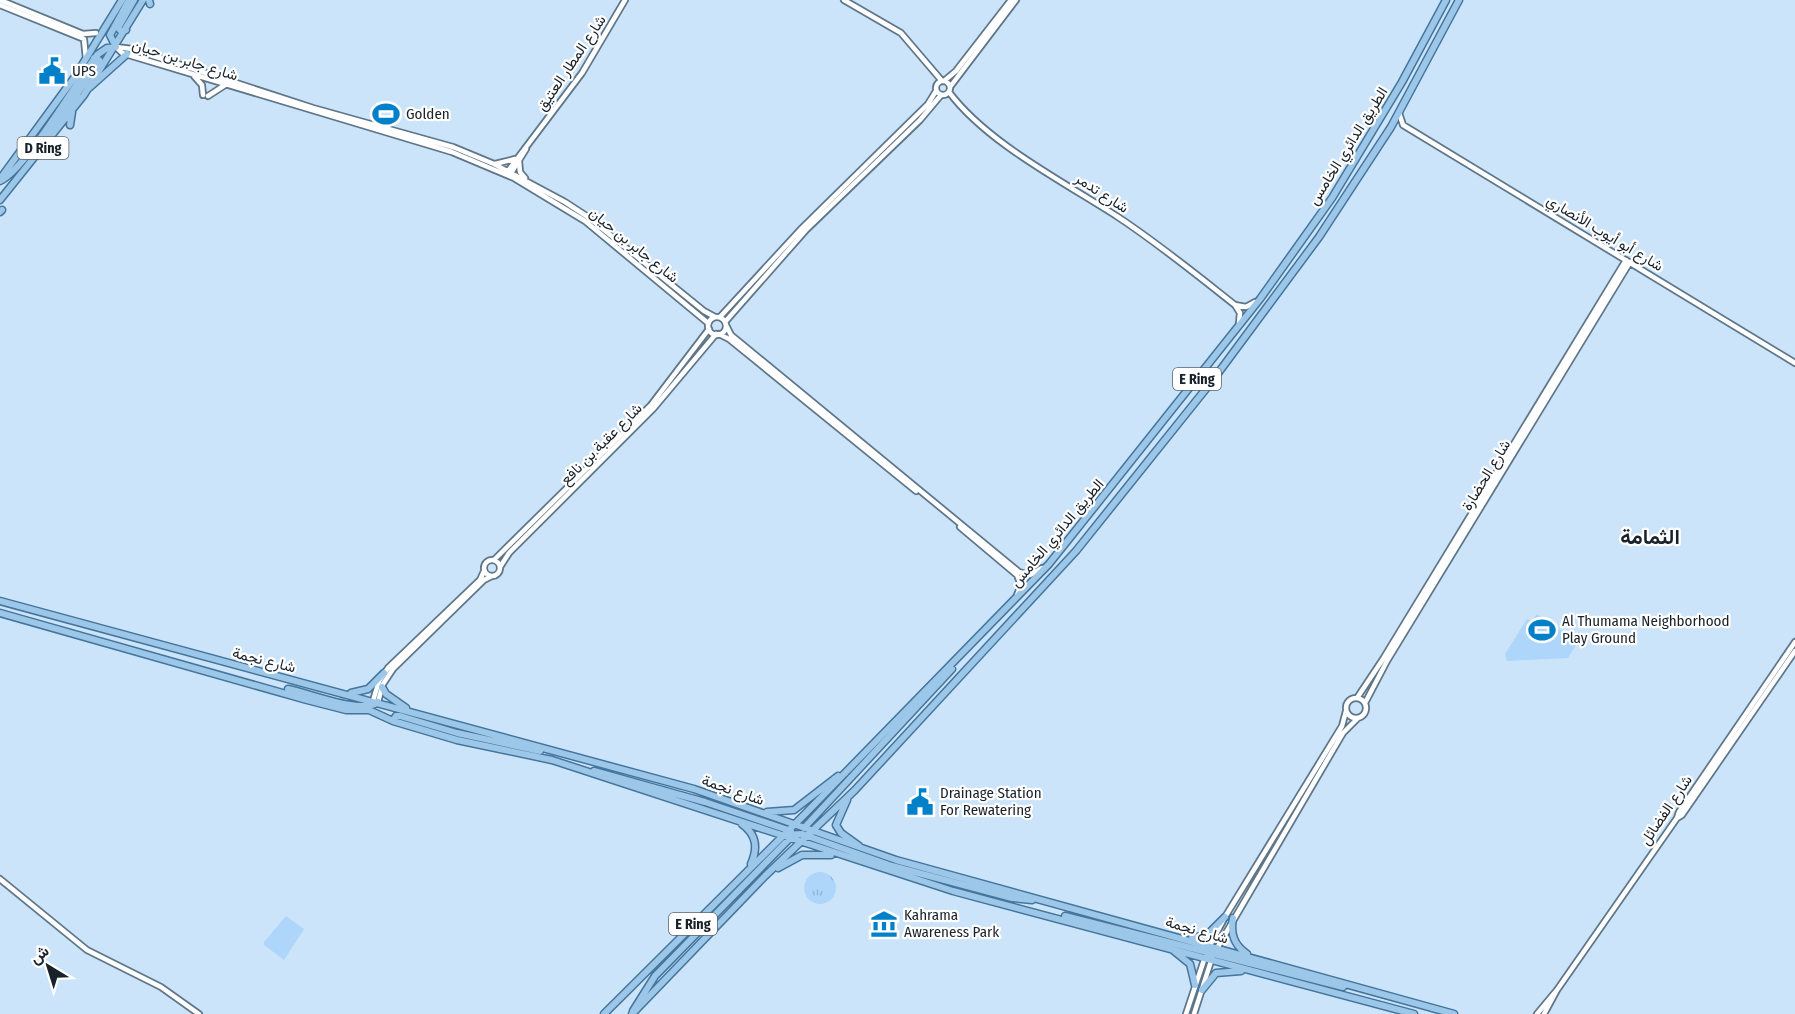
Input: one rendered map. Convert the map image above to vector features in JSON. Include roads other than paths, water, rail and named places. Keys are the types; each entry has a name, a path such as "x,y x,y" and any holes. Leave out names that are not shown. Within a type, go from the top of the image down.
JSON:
{"main road":[{"name":"D Ring","path":"0,178 86,59 122,0"},
{"path":"116,48 111,43 110,35 129,0"},
{"path":"126,30 121,32 118,28 134,0"},
{"name":"D Ring","path":"0,200 72,112 116,48 143,0"},
{"name":"الطريق الدائري الخامس","path":"632,1014 765,876 846,771 1050,564 1260,299 1354,163 1402,82 1446,0"},
{"name":"الطريق الدائري الخامس","path":"812,831 855,790 1076,551 1252,329 1319,237 1391,127 1459,0"},
{"path":"0,178 12,172 45,130 94,58 107,48 116,48"},
{"path":"88,88 97,83 107,70 127,54"},
{"path":"43,149 47,137 98,63 99,60 94,58"},
{"path":"70,125 72,112"},
{"name":"شارع نجمة","path":"0,601 350,694 374,705 414,712 694,789 758,811 840,855 953,891 1165,947 1253,958 1455,1014"},
{"name":"شارع نجمة","path":"0,613 346,710 374,705"},
{"path":"632,1014 655,976 798,833 940,685 960,656"},
{"path":"220,674 226,673 349,704 374,705"},
{"path":"314,696 350,702 354,698 350,694 368,689 384,673"},
{"path":"382,687 388,697 414,712"},
{"name":"شارع نجمة","path":"374,705 393,721 457,740 532,755 581,769 612,781 688,802 783,836 798,833"},
{"path":"393,721 396,716 400,716 531,750 553,751"},
{"path":"581,769 705,802 892,866 1012,898 1050,902"},
{"path":"758,811 781,813 794,810 846,771"},
{"path":"855,790 842,808 836,825 841,834 864,850"},
{"path":"737,820 750,830 756,841 755,854 749,868"},
{"path":"798,833 812,831"},
{"name":"شارع نجمة","path":"812,831 864,850 1183,938 1251,971 1414,1014"},
{"name":"E Ring","path":"604,1014 783,836"},
{"path":"765,876 791,859 802,855 840,855"},
{"path":"1043,913 1075,917 1332,986 1366,990"},
{"path":"1183,938 1207,935 1225,917"},
{"path":"1233,918 1231,928 1235,943 1253,958"},
{"path":"1165,947 1190,964 1195,985"},
{"path":"1202,990 1220,972 1251,971"}],"street":[{"name":"شارع المطار العتيق","path":"509,173 582,73 625,0"},
{"path":"844,0 902,33 943,81 947,92"},
{"path":"717,317 813,216 922,111 936,88 956,71 1011,0"},
{"path":"1016,0 947,92 806,230 725,324 731,335 1019,572 1030,575 1050,564"},
{"path":"0,3 84,39 86,59"},
{"path":"0,3 83,34 96,33"},
{"name":"شارع جابر بن حيان","path":"116,48 127,54 225,85 419,140 527,180 588,218 704,311 725,324"},
{"name":"شارع جابر بن حيان","path":"116,48 132,49 494,164 585,221 717,334"},
{"path":"933,72 936,88"},
{"path":"192,74 202,85 205,96 225,85"},
{"path":"936,88 947,92"},
{"name":"شارع تدمر","path":"947,92 984,127 1040,168 1119,218 1235,305"},
{"path":"1391,127 1403,124 1399,113"},
{"name":"شارع أبو أيوب الأنصاري","path":"1403,124 1795,363"},
{"path":"494,164 517,160 520,172 527,180"},
{"name":"شارع الحضارة","path":"1357,698 1628,261"},
{"name":"شارع الحضارة","path":"1365,703 1375,680 1628,261"},
{"path":"1235,305 1246,307 1260,299"},
{"path":"1235,305 1241,315 1239,326"},
{"name":"شارع عقبة بن نافع","path":"494,560 651,405 717,317"},
{"name":"شارع عقبة بن نافع","path":"500,567 509,553 653,409 725,324"},
{"path":"717,334 729,339 1017,575 1021,585 1012,604"},
{"path":"494,560 500,567 497,574 484,579 401,661 388,675 374,705 384,673 480,580 488,561 494,560"},
{"path":"484,571 492,576"},
{"path":"1677,818 1710,774 1738,725 1795,642"},
{"path":"1724,749 1795,651"},
{"path":"1760,702 1768,686 1767,683"},
{"path":"1186,1014 1195,985 1225,917 1342,726 1348,702 1357,698 1365,703 1365,712 1343,733 1211,953 1194,1014"},
{"path":"1346,711 1351,717 1358,718"},
{"name":"شارع الفضائل","path":"1537,1014 1557,990 1724,749"},
{"path":"0,879 87,950 161,987 199,1014"},
{"name":"شارع الفضائل","path":"1544,1014 1557,990"}],"place":[{"name":"UPS","path":"52,71"},
{"name":"Golden","path":"386,114"},
{"name":"Al Thumama Neighborhood Play Ground","path":"1542,630"},
{"name":"Drainage Station For Rewatering","path":"920,802"},
{"name":"Kahrama Awareness Park","path":"884,924"}],"district":[{"name":"الثمامة","path":"1650,537"}]}
